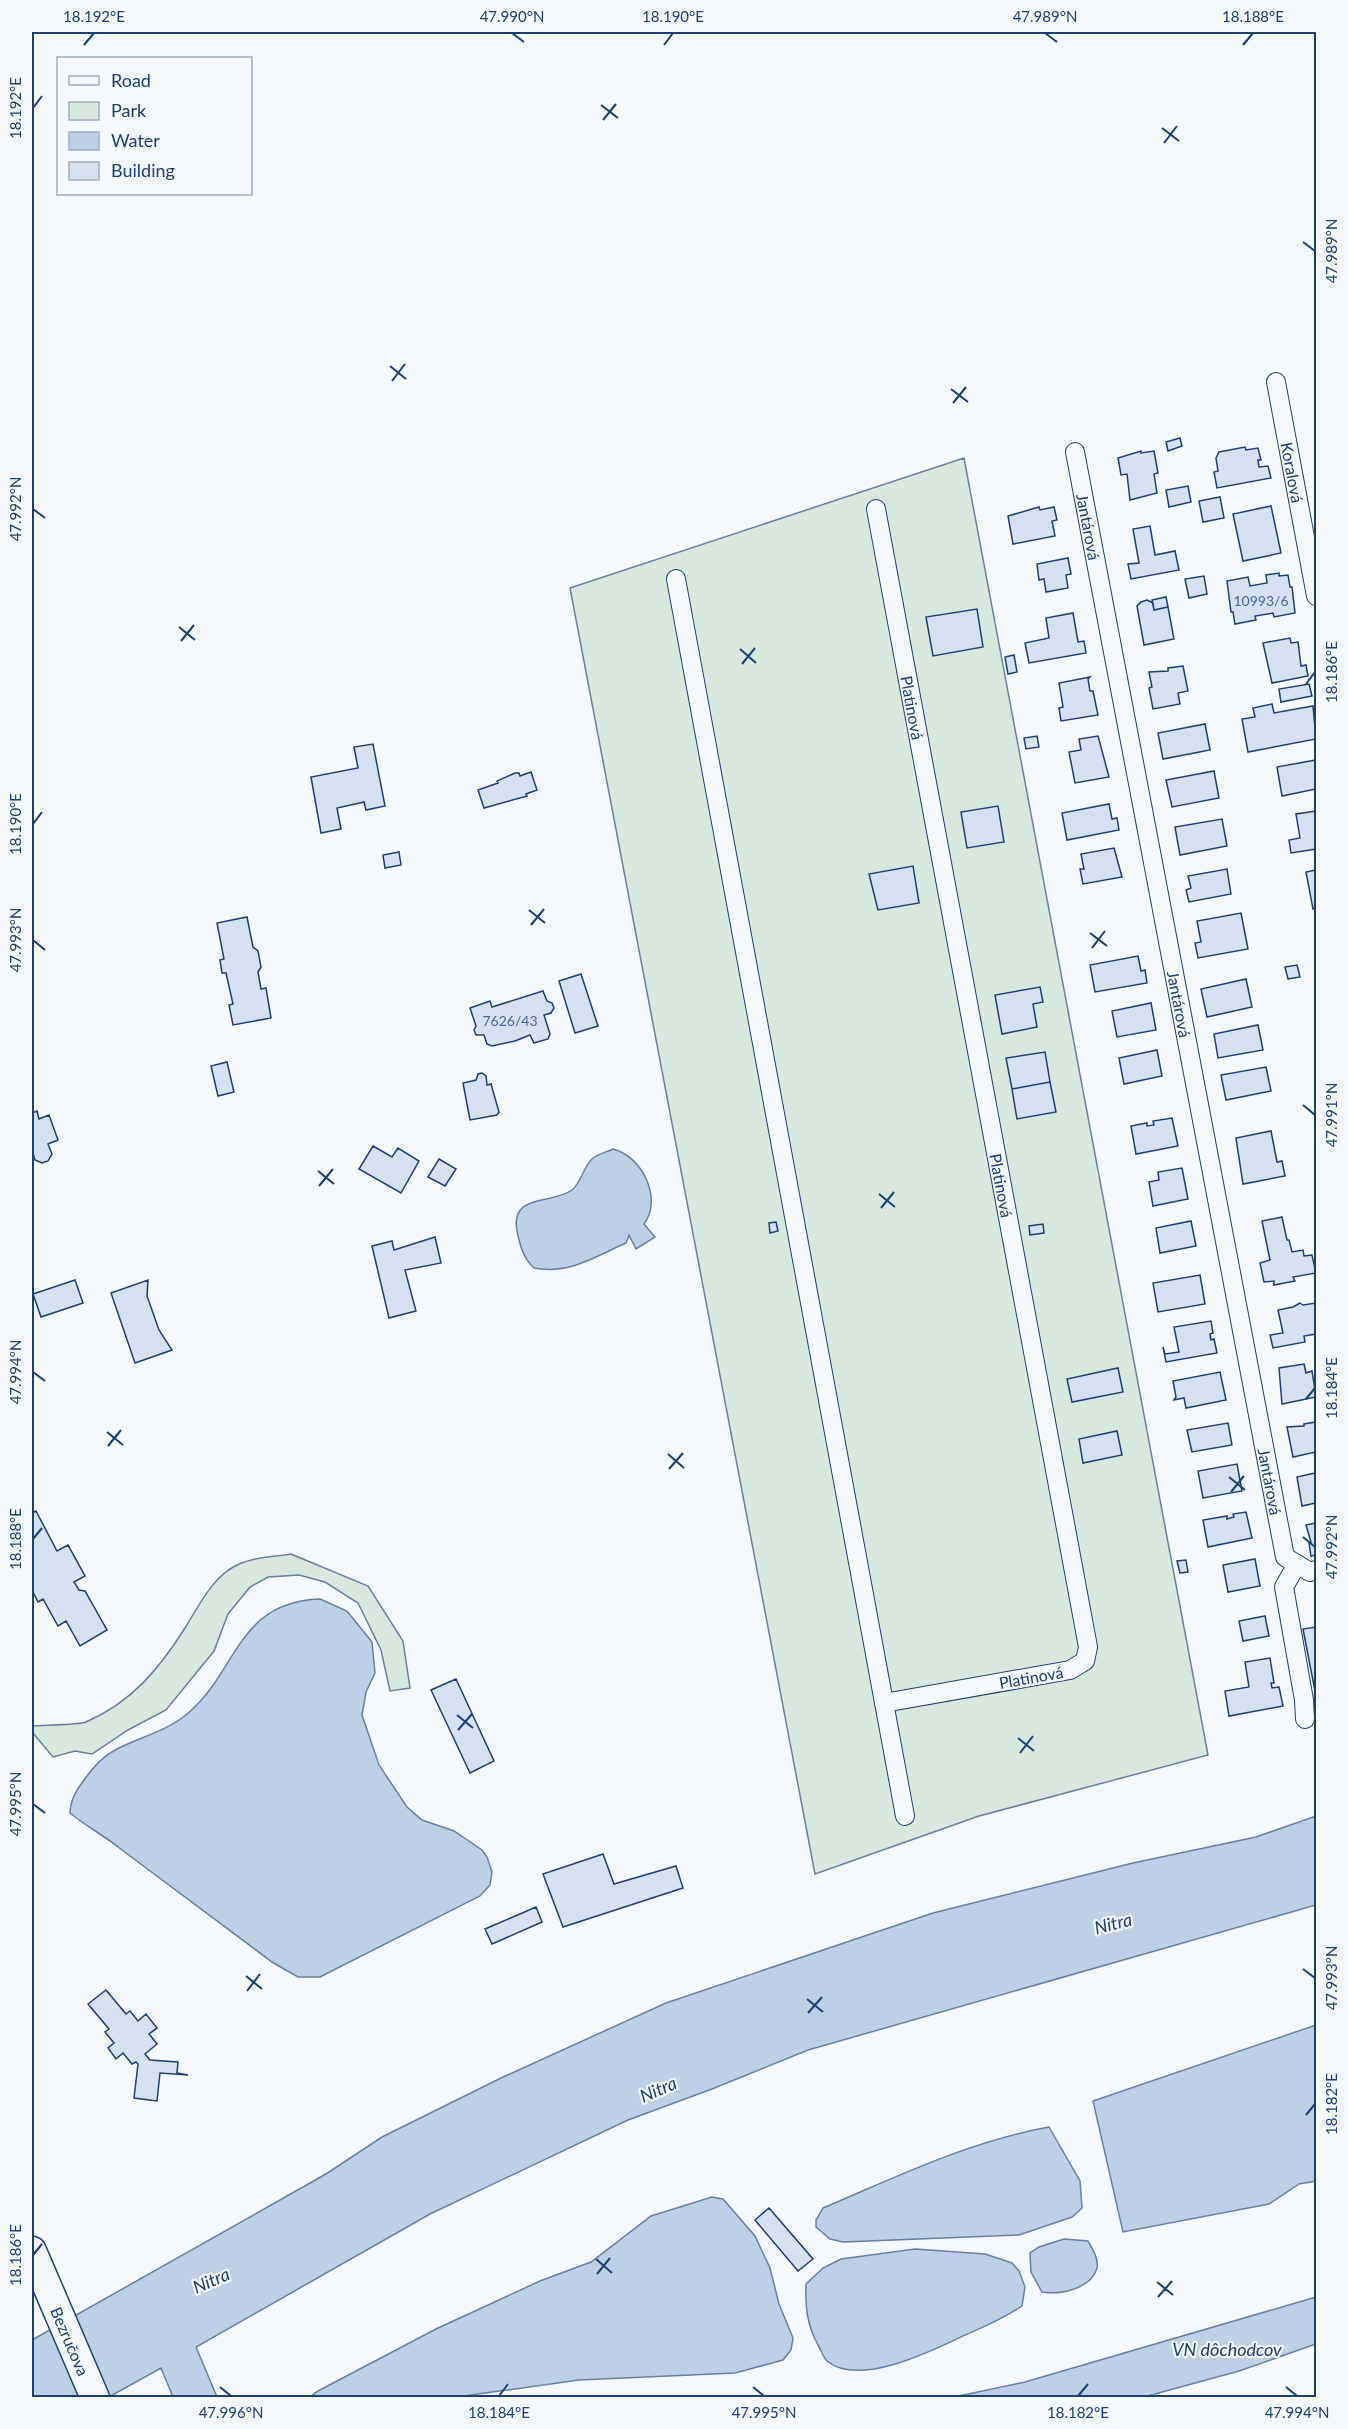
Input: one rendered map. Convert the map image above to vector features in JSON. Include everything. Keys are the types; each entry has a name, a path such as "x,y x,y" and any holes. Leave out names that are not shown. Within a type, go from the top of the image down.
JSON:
{"main road":[{"name":"Bezručova","path":"32,2251 95,2397"}],"street":[{"name":"Koralová","path":"1276,382 1317,596"},
{"name":"Jantárová","path":"1075,452 1291,1561"},
{"name":"Platinová","path":"876,508 1088,1647 1084,1661 1070,1670 884,1703"},
{"path":"676,579 905,1816"},
{"path":"1305,1719 1304,1700 1284,1587 1291,1561 1310,1572 1317,1570"}],"green space":[{"path":"964,458 1208,1755 979,1816 815,1874 570,588"},
{"path":"291,1554 368,1586 403,1641 410,1688 390,1691 381,1650 358,1603 325,1582 299,1575 268,1577 250,1587 228,1614 214,1651 166,1710 128,1730 92,1754 75,1751 53,1757 32,1732 32,1726 86,1722 117,1705 143,1683 165,1657 213,1584 228,1570 243,1562"}],"water":[{"path":"613,1149 633,1160 647,1180 651,1203 644,1224 655,1237 636,1249 629,1235 626,1243 571,1267 534,1268 525,1256 519,1241 516,1219 520,1211 526,1205 563,1195 572,1190 592,1159"},
{"path":"320,1599 347,1611 372,1642 375,1673 366,1692 362,1715 379,1765 407,1807 422,1820 454,1831 482,1850 492,1872 490,1885 480,1896 320,1977 298,1977 272,1962 116,1845 76,1818 70,1813 70,1808 78,1788 103,1758 117,1749 171,1725 187,1714 204,1697 254,1626 271,1612 292,1603"},
{"name":"Nitra","path":"1316,1816 1316,1905 808,2050 628,2120 430,2214 196,2347 217,2397 173,2397 161,2368 109,2397 32,2398 32,2340 326,2174 382,2137 501,2078 666,2003 933,1913 1133,1863 1256,1837"},
{"path":"1316,2025 1316,2181 1299,2184 1269,2204 1123,2232 1093,2101"},
{"path":"1049,2127 1080,2181 1082,2208 1072,2217 1019,2235 843,2242 830,2239 816,2227 816,2220 823,2208 878,2184 991,2141"},
{"path":"712,2197 723,2199 755,2236 770,2268 779,2304 793,2338 791,2350 783,2360 735,2373 579,2380 457,2397 310,2397 436,2329 540,2281 591,2262 651,2216"},
{"path":"1064,2239 1088,2241 1096,2257 1097,2268 1094,2275 1082,2286 1066,2291 1042,2292 1031,2272 1030,2253 1039,2247"},
{"path":"915,2249 985,2254 1012,2263 1019,2271 1025,2287 1022,2306 948,2343 894,2364 875,2369 857,2370 840,2368 827,2361 814,2338 809,2323 806,2308 806,2284 823,2268 841,2259"},
{"name":"VN dôchodcov","path":"1316,2297 1316,2344 1239,2371 1144,2397 954,2397 1025,2382"}],"building":[{"path":"1180,438 1182,446 1168,451 1166,442"},
{"path":"1245,447 1246,450 1258,448 1261,460 1258,460 1259,467 1268,466 1271,478 1217,488 1214,472 1218,471 1216,458 1219,452"},
{"path":"1141,451 1141,453 1154,451 1158,473 1154,474 1157,493 1130,500 1127,474 1121,475 1118,458"},
{"path":"1188,486 1191,502 1169,507 1166,490"},
{"path":"1220,497 1224,518 1203,522 1199,501"},
{"path":"1271,506 1281,553 1243,561 1233,514"},
{"path":"1039,507 1040,510 1054,507 1057,520 1052,521 1055,536 1013,544 1008,516"},
{"path":"1150,526 1155,555 1175,551 1179,570 1131,579 1128,564 1139,563 1133,529"},
{"path":"1068,558 1071,574 1066,575 1068,588 1046,592 1044,579 1039,580 1037,564"},
{"path":"1279,573 1279,576 1288,575 1295,613 1274,617 1273,613 1255,616 1256,620 1235,624 1227,581 1248,577 1250,586 1267,583 1266,575"},
{"path":"1204,576 1207,594 1189,598 1185,579"},
{"path":"1166,597 1168,607 1154,610 1152,600"},
{"path":"1147,600 1153,603 1154,610 1168,607 1174,639 1144,645 1137,606"},
{"path":"977,609 983,647 933,656 926,617"},
{"path":"1073,613 1078,642 1084,641 1086,653 1029,663 1025,643 1049,638 1046,618"},
{"path":"1290,638 1291,643 1298,642 1301,666 1306,665 1308,676 1272,683 1263,643"},
{"path":"1014,655 1017,672 1008,674 1005,657"},
{"path":"1183,666 1188,691 1178,693 1180,704 1153,709 1149,672 1168,671 1168,668"},
{"path":"1090,677 1088,679 1090,691 1093,691 1098,715 1061,721 1059,708 1063,707 1059,683"},
{"path":"1309,684 1312,696 1281,702 1279,689"},
{"path":"1272,704 1274,713 1313,706 1316,739 1248,752 1242,719 1255,717 1253,708"},
{"path":"1205,724 1210,750 1163,759 1158,733"},
{"path":"1037,736 1039,747 1026,749 1024,738"},
{"path":"1098,736 1109,777 1075,783 1069,752 1081,750 1079,739"},
{"path":"373,744 385,806 366,810 364,802 337,808 341,829 321,833 311,777 358,768 354,747"},
{"path":"1316,760 1316,789 1282,796 1277,767"},
{"path":"1214,771 1219,798 1172,807 1166,780"},
{"path":"531,772 537,790 526,794 527,796 484,808 478,790 498,783 497,781 515,773 519,773 520,776"},
{"path":"1109,804 1112,819 1117,818 1119,830 1067,840 1062,813"},
{"path":"998,806 1004,842 967,848 961,812"},
{"path":"1316,811 1316,849 1291,853 1289,840 1300,838 1296,814"},
{"path":"1222,819 1227,846 1180,855 1175,827"},
{"path":"1114,848 1122,877 1083,884 1080,869 1084,869 1081,854"},
{"path":"399,852 401,865 385,868 383,855"},
{"path":"913,866 919,903 878,910 869,874"},
{"path":"1227,869 1231,894 1189,902 1186,890 1191,888 1188,876"},
{"path":"1316,870 1316,908 1313,909 1306,872"},
{"path":"1241,913 1248,949 1198,958 1195,943 1201,942 1197,921"},
{"path":"247,917 253,947 258,951 261,989 266,988 271,1018 233,1025 229,1005 233,1004 226,973 222,973 220,960 224,959 217,923"},
{"path":"1138,956 1141,971 1145,970 1147,983 1095,992 1090,965"},
{"path":"1297,965 1300,977 1288,979 1285,967"},
{"path":"581,974 598,1026 575,1033 559,981"},
{"path":"1246,979 1252,1007 1207,1017 1201,989"},
{"path":"1040,987 1043,1002 1033,1004 1037,1027 1002,1034 995,995"},
{"path":"543,991 547,1001 552,1003 554,1008 551,1013 544,1015 550,1034 548,1039 534,1043 530,1035 492,1046 487,1044 484,1035 476,1035 474,1030 476,1026 470,1008 490,1001 492,1007"},
{"path":"1151,1003 1156,1030 1117,1037 1112,1011"},
{"path":"1258,1025 1263,1050 1218,1058 1214,1034"},
{"path":"1157,1050 1162,1076 1124,1084 1119,1058"},
{"path":"1045,1052 1050,1082 1012,1089 1006,1058"},
{"path":"227,1062 234,1092 218,1096 211,1066"},
{"path":"1266,1067 1271,1091 1226,1100 1221,1075"},
{"path":"482,1073 486,1076 487,1085 491,1084 499,1112 497,1115 470,1120 463,1083 476,1080 478,1074"},
{"path":"1050,1082 1056,1112 1017,1119 1012,1089"},
{"path":"37,1111 39,1119 49,1115 58,1140 48,1144 52,1154 48,1161 42,1163 35,1160 32,1150 32,1113"},
{"path":"1172,1118 1178,1146 1136,1154 1131,1126 1147,1123 1147,1126 1154,1125 1153,1121"},
{"path":"1271,1131 1277,1162 1282,1161 1285,1176 1243,1184 1236,1138"},
{"path":"373,1146 392,1157 398,1148 419,1161 401,1193 359,1169"},
{"path":"439,1159 456,1169 445,1186 428,1177"},
{"path":"1182,1168 1188,1199 1153,1206 1149,1182 1159,1180 1158,1172"},
{"path":"1282,1217 1292,1252 1303,1250 1304,1256 1312,1255 1316,1273 1293,1277 1295,1281 1274,1285 1274,1281 1264,1282 1260,1263 1270,1260 1262,1221"},
{"path":"1191,1221 1196,1246 1160,1253 1156,1228"},
{"path":"776,1222 778,1231 770,1233 769,1223"},
{"path":"1043,1224 1044,1233 1030,1235 1029,1226"},
{"path":"435,1237 441,1263 405,1270 416,1311 389,1318 372,1246 392,1241 394,1250"},
{"path":"1200,1275 1205,1304 1158,1312 1153,1283"},
{"path":"75,1280 83,1303 41,1317 33,1294"},
{"path":"148,1280 147,1296 159,1330 172,1350 135,1363 111,1293"},
{"path":"1300,1303 1303,1305 1316,1303 1316,1334 1304,1336 1305,1342 1273,1348 1270,1335 1283,1333 1278,1310"},
{"path":"1211,1321 1213,1333 1210,1334 1211,1340 1214,1339 1217,1353 1166,1362 1163,1347 1165,1354 1179,1352 1174,1327"},
{"path":"1304,1364 1306,1373 1312,1371 1316,1397 1282,1404 1279,1368"},
{"path":"1118,1368 1123,1392 1072,1402 1067,1379"},
{"path":"1220,1372 1226,1400 1186,1408 1184,1398 1174,1400 1176,1397 1173,1381"},
{"path":"1316,1422 1316,1452 1293,1457 1287,1427 1304,1426 1304,1424"},
{"path":"1228,1423 1232,1445 1192,1452 1187,1430"},
{"path":"1117,1431 1122,1455 1083,1463 1079,1439"},
{"path":"1237,1464 1242,1491 1203,1498 1198,1471"},
{"path":"1315,1473 1316,1503 1302,1506 1297,1477"},
{"path":"36,1511 57,1551 68,1545 85,1576 74,1582 79,1590 85,1591 107,1630 80,1646 66,1621 58,1626 43,1599 38,1602 32,1590 32,1513"},
{"path":"1246,1512 1252,1538 1208,1547 1203,1520 1227,1516 1227,1519 1234,1517 1233,1514"},
{"path":"1316,1523 1316,1555 1311,1556 1309,1543 1311,1542 1306,1525"},
{"path":"1255,1559 1260,1586 1228,1592 1223,1565"},
{"path":"1186,1560 1188,1572 1180,1573 1177,1561"},
{"path":"1265,1616 1269,1636 1243,1641 1239,1621"},
{"path":"1316,1627 1316,1690 1315,1691 1303,1629"},
{"path":"1270,1658 1274,1683 1271,1683 1272,1688 1279,1687 1283,1706 1229,1716 1225,1691 1249,1687 1245,1662"},
{"path":"456,1679 494,1761 470,1773 431,1690"},
{"path":"603,1854 614,1884 676,1866 683,1888 563,1927 543,1874"},
{"path":"536,1907 542,1922 492,1944 485,1929"},
{"path":"106,1990 126,2014 130,2011 138,2021 146,2014 157,2028 149,2034 157,2044 145,2054 150,2060 178,2062 177,2073 188,2075 160,2073 157,2101 134,2098 138,2064 136,2062 132,2064 123,2053 116,2059 108,2048 114,2043 105,2032 109,2029 88,2004"},
{"path":"769,2208 813,2259 798,2271 755,2220"}]}
